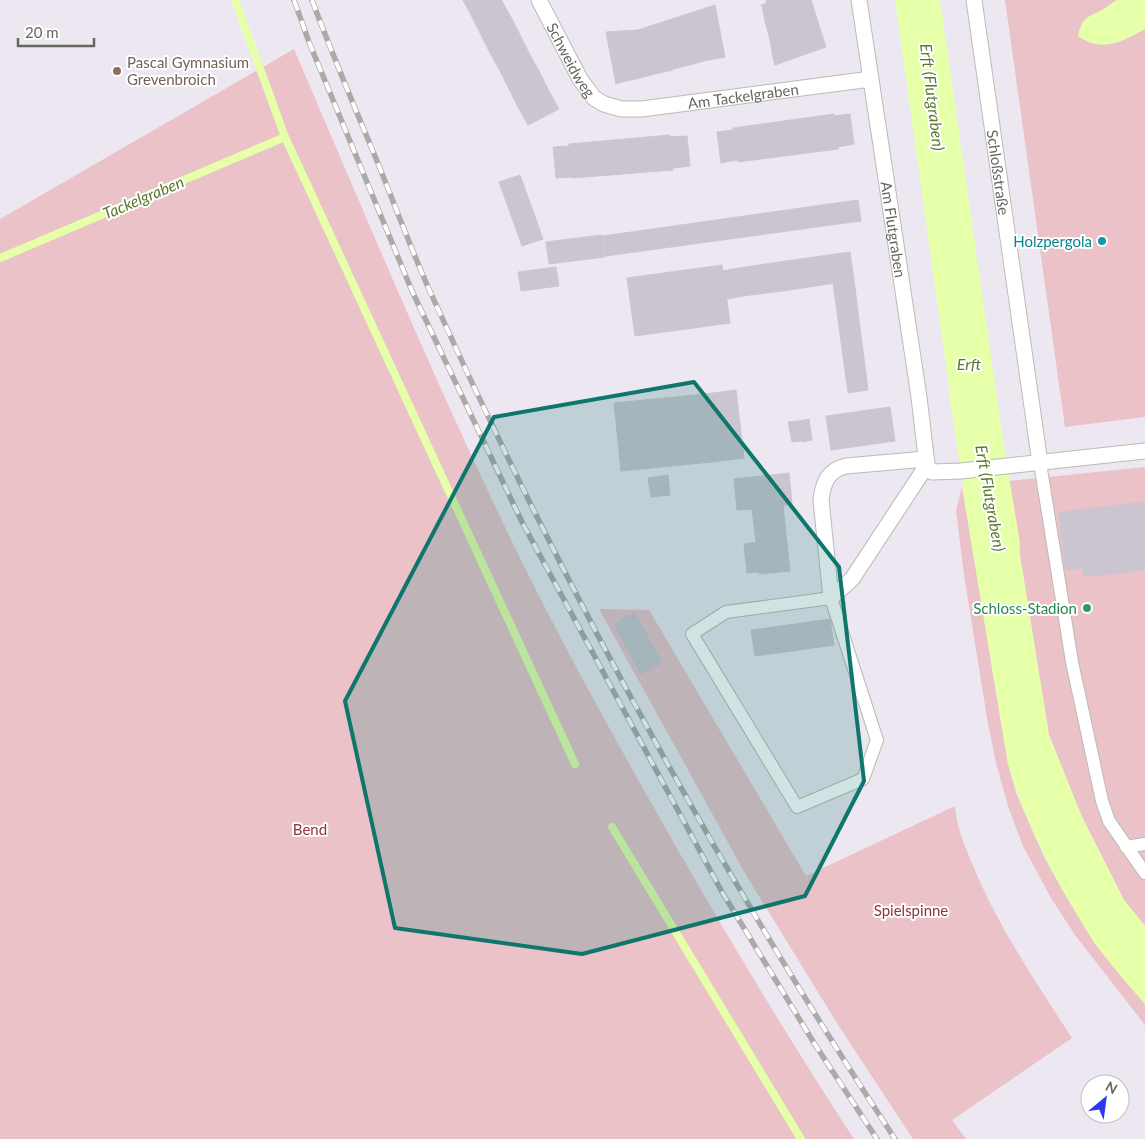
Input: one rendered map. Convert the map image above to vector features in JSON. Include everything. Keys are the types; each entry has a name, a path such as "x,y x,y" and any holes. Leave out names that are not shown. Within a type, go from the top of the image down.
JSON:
{"street":[{"name":"Schweidweg","path":"540,0 587,89 594,98 615,108"},
{"name":"Am Flutgraben","path":"860,0 927,462"},
{"name":"Schloßstraße","path":"974,0 1040,463"},
{"name":"Am Tackelgraben","path":"615,108 635,110 871,79"},
{"path":"927,462 932,472 961,471 1145,451"},
{"path":"831,598 822,500 823,486 828,476 836,469 846,466 927,462"},
{"path":"831,598 852,579 927,462"}],"lane":[{"path":"1040,463 1072,662 1102,801 1109,821 1145,873"},
{"path":"831,598 877,740 863,779 797,807 692,634 726,612 831,598"},
{"path":"1126,847 1145,844"}],"highlighted area":[{"path":"694,382 839,567 864,781 805,896 582,954 395,928 345,701 494,417"}],"green space":[{"path":"1005,0 1145,0 1145,417 1065,427"},
{"name":"Bend","path":"294,49 397,290 478,470 540,598 613,734 699,887 749,972 854,1139 0,1139 0,219"},
{"name":"Schloss-Stadion","path":"1145,467 1145,926 1124,900 1082,817 1049,735 1008,481"},
{"path":"962,486 1008,764 1016,793 1044,857 1095,944 1145,1004 1145,1025 1075,935 1051,898 1023,846 1009,809 996,763 988,724 964,575 956,511"},
{"name":"Spielspinne","path":"599,609 649,610 806,876 955,806 963,841 981,885 1017,952 1072,1038 952,1120 966,1139 913,1139 840,1028 746,875"}],"water":[{"name":"Erft","path":"895,0 940,0 1005,454 959,459"},
{"path":"1117,0 1145,0 1145,29 1128,38 1104,45 1095,44 1078,36 1085,20"},
{"path":"1008,481 1049,735 1082,817 1124,900 1145,926 1145,1004 1096,945 1076,913 1046,859 1029,822 1008,764 962,486"}],"building":[{"path":"463,0 502,0 502,1 472,17"},
{"path":"766,0 811,0 826,47 775,65 773,58 780,56 776,39 770,40 765,21 771,19 767,5 761,5 767,3"},
{"path":"502,1 512,19 481,35 472,17"},
{"path":"715,5 725,57 720,58 719,52 707,55 708,60 689,65 687,60 673,63 673,70 671,63 657,67 659,73 640,78 638,71 621,75 622,82 616,84 606,32 638,30"},
{"path":"767,5 771,19 765,21 762,6"},
{"path":"512,19 521,37 490,53 481,35"},
{"path":"521,37 530,55 500,71 490,53"},
{"path":"776,39 780,56 773,58 770,40"},
{"path":"719,52 720,58 708,60 707,55"},
{"path":"530,55 540,73 509,89 500,71"},
{"path":"687,60 689,65 674,69 673,63"},
{"path":"671,63 673,70 659,73 657,67"},
{"path":"638,71 640,78 622,82 621,75"},
{"path":"540,73 549,91 518,107 509,89"},
{"path":"549,91 559,109 528,125 518,107"},
{"path":"834,114 834,116 850,114 854,144 838,147 838,149 721,163 717,132 733,130 733,128"},
{"path":"670,135 670,137 687,136 690,166 673,168 673,170 556,178 553,147"},
{"path":"520,175 543,239 522,246 499,182"},
{"path":"858,200 861,221 846,223 843,202"},
{"path":"843,202 846,223 606,256 603,236"},
{"path":"602,235 605,257 549,264 546,242"},
{"path":"850,252 854,280 790,290 786,261"},
{"path":"786,261 790,290 743,296 739,268"},
{"path":"722,265 730,323 635,336 627,278"},
{"path":"556,267 559,286 521,291 518,272"},
{"path":"739,268 743,296 727,299 722,271"},
{"path":"854,280 868,390 848,393 833,283"},
{"path":"736,390 744,458 712,462 705,394"},
{"path":"705,394 712,462 621,471 614,403"},
{"path":"890,407 895,441 831,450 826,416"},
{"path":"809,419 812,440 802,442 799,421"},
{"path":"799,421 802,441 792,442 788,422"},
{"path":"789,473 792,504 783,505 790,571 759,574 759,572 747,573 744,544 756,542 752,509 737,510 734,479"},
{"path":"668,475 670,495 651,497 648,478"},
{"path":"1145,502 1145,570 1084,577 1083,568 1065,570 1059,512"},
{"path":"635,613 662,663 641,674 614,624"},
{"path":"830,619 834,645 778,653 774,627"},
{"path":"774,627 778,653 755,656 751,630"}],"waterway":[{"path":"235,0 285,137 575,764"},
{"name":"Tackelgraben","path":"0,258 285,137"},
{"name":"Erft (Flutgraben)","path":"972,393 997,545"},
{"path":"612,827 801,1139"}],"railway":[{"path":"294,0 309,42 412,291 522,522 722,892 814,1043 877,1139"},
{"path":"312,0 428,287 532,507 587,615 704,828 829,1037 895,1139"}],"place":[{"name":"Pascal Gymnasium Grevenbroich","path":"117,71"},
{"name":"Holzpergola","path":"1102,241"},
{"name":"Schloss-Stadion","path":"1087,608"}]}
